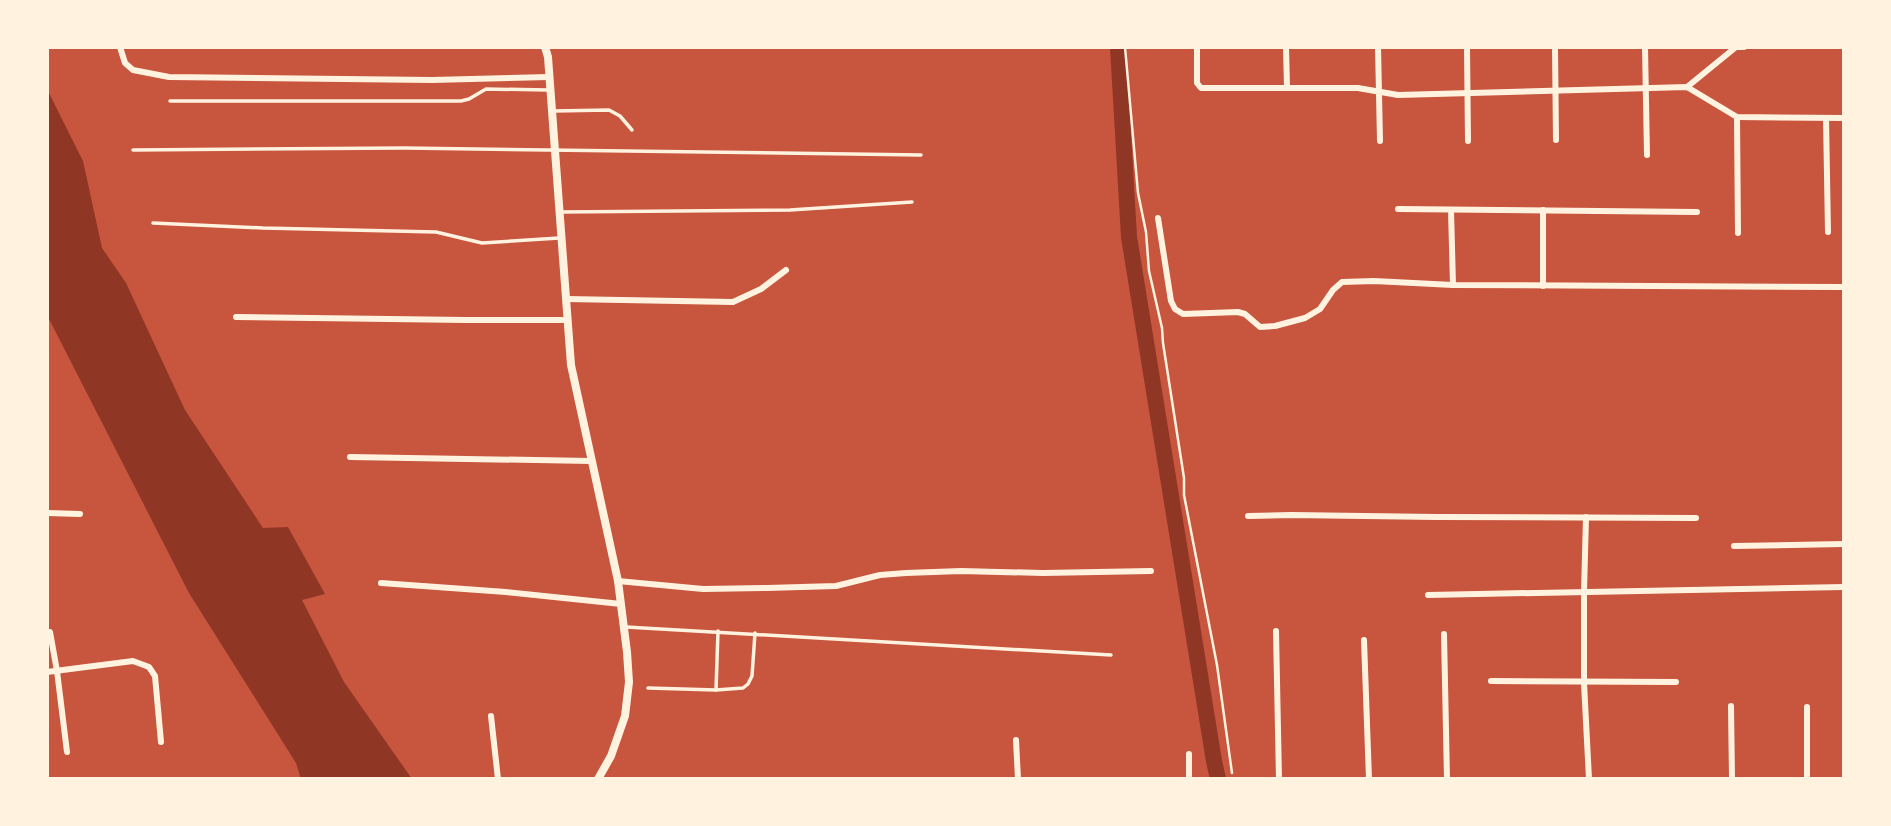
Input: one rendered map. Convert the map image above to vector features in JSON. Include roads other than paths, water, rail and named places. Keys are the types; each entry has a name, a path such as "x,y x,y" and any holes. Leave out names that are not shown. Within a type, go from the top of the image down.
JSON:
{"street":[{"path":"120,47 125,62 133,70 169,77 432,80 549,77"},
{"path":"545,47 570,365 618,581 629,682 625,716 611,756 598,779"},
{"path":"1198,47 1197,83 1201,88 1358,88 1398,95 1687,87 1737,117 1844,118"},
{"path":"1286,47 1287,88"},
{"path":"1378,47 1380,142"},
{"path":"1467,47 1468,141"},
{"path":"1555,47 1556,140"},
{"path":"1645,47 1647,155"},
{"path":"1687,87 1736,47 1744,47"},
{"path":"1737,117 1738,233"},
{"path":"1826,118 1828,232"},
{"path":"1398,209 1697,212"},
{"path":"1451,210 1453,285"},
{"path":"1543,210 1543,286"},
{"path":"1158,218 1171,301 1175,309 1183,314 1238,312 1245,314 1260,327 1305,318 1320,309 1342,282 1844,287"},
{"path":"566,299 733,302 761,289 786,270"},
{"path":"236,317 567,320"},
{"path":"350,457 592,461"},
{"path":"47,513 80,514"},
{"path":"1248,516 1696,518"},
{"path":"1586,517 1584,683 1589,779"},
{"path":"1734,546 1844,544"},
{"path":"618,581 703,589 767,588 836,586 880,575 906,573 1151,571"},
{"path":"381,583 621,604"},
{"path":"1428,595 1844,587"},
{"path":"1276,631 1279,779"},
{"path":"50,632 68,752"},
{"path":"1444,634 1447,779"},
{"path":"1364,640 1369,779"},
{"path":"47,672 134,661 149,667 155,676 161,742"},
{"path":"1491,681 1676,682"},
{"path":"1731,706 1732,779"},
{"path":"1807,707 1807,779"},
{"path":"491,716 498,779"},
{"path":"1016,740 1018,779"},
{"path":"1189,754 1189,779"}],"lane":[{"path":"170,101 461,101 486,89 550,90"},
{"path":"552,111 609,110 620,116 632,130"},
{"path":"133,150 555,149 921,155"},
{"path":"559,212 790,210 912,202"},
{"path":"153,223 436,232 482,243 561,238"},
{"path":"624,627 1111,655"},
{"path":"716,690 718,631"},
{"path":"648,688 743,688 752,676 755,633"}],"waterway":[{"path":"1118,47 1129,237 1218,779"}]}
